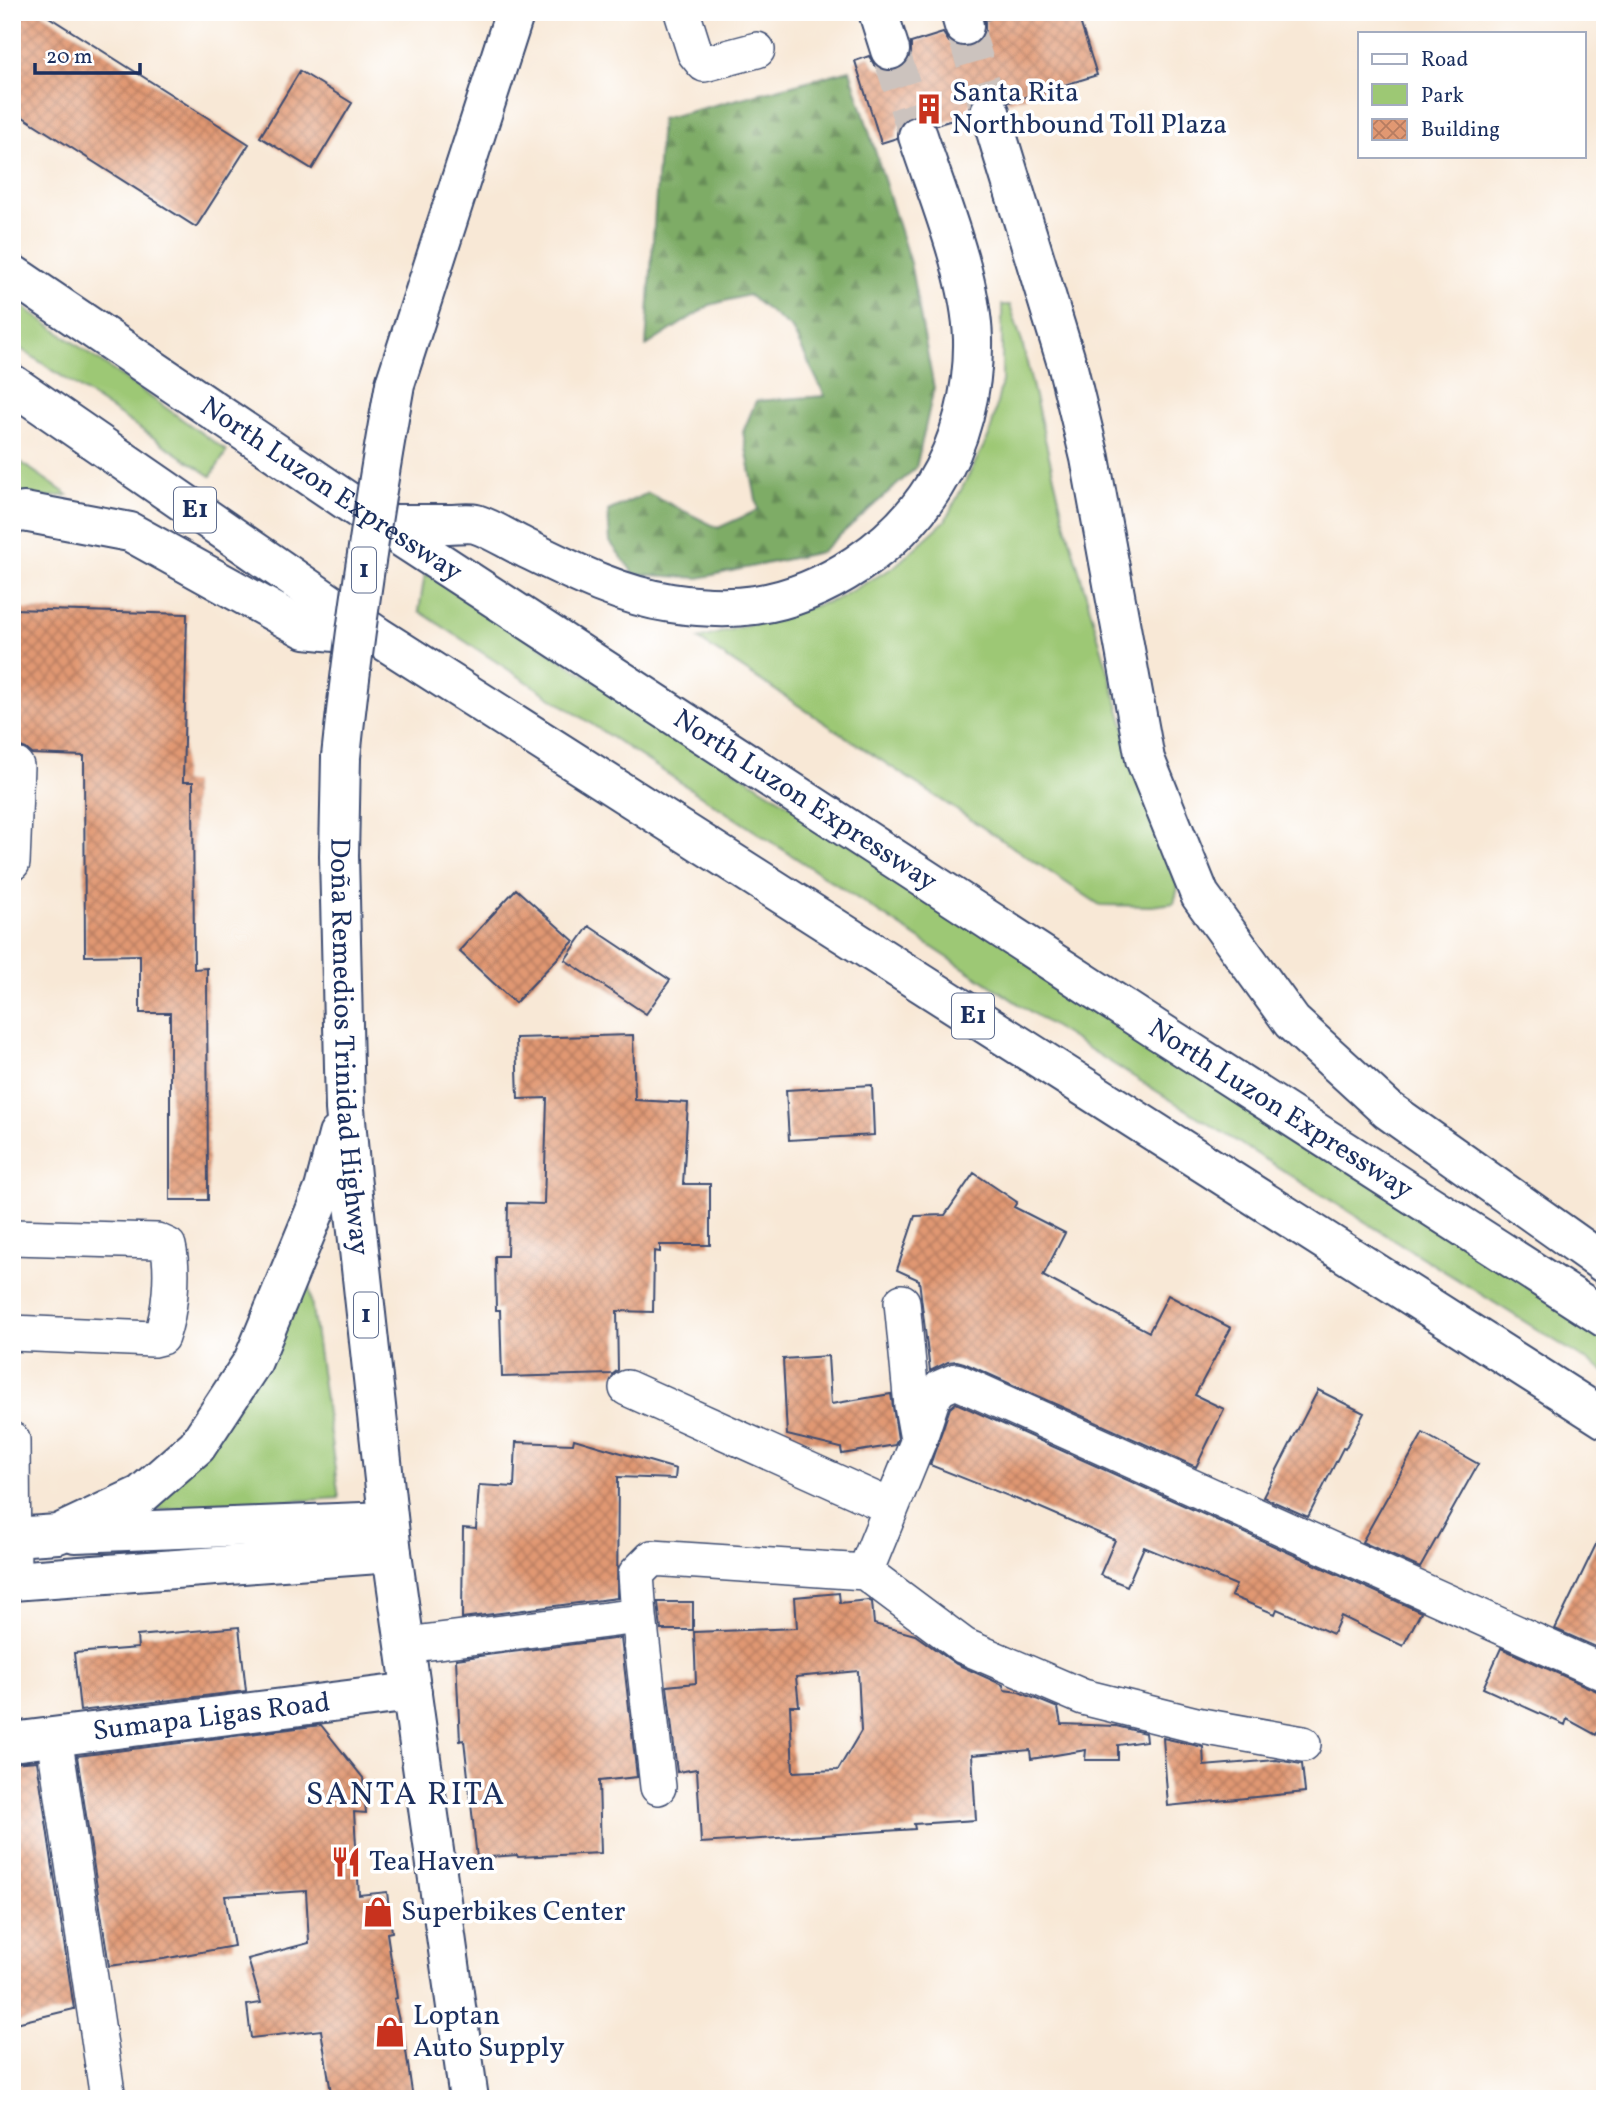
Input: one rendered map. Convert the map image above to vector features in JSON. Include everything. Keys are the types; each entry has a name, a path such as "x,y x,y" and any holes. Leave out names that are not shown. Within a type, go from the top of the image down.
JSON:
{"main road":[{"name":"Doña Remedios Trinidad Highway","path":"469,2099 390,1537 345,1109 339,856 341,757 351,660 374,502 395,384 515,12"},
{"path":"878,12 890,50"},
{"path":"990,112 1059,337 1090,458 1145,759 1200,895 1301,1031 1388,1110 1605,1264"},
{"path":"381,524 474,524 606,586 643,597 695,606 754,605 779,600 807,591 852,568 899,529 934,486 947,461 960,425 969,387 973,338 968,298 959,261 918,136"},
{"name":"North Luzon Expressway","path":"12,274 381,524 1154,1028 1605,1318"},
{"name":"E1","path":"12,384 377,636 1605,1419"},
{"path":"12,514 24,512 130,532 305,629 377,636"},
{"path":"58,1534 141,1495 197,1446 253,1361 324,1189 345,1109"},
{"path":"13,1537 58,1534 390,1537"},
{"path":"13,1581 390,1537"},
{"name":"Sumapa Ligas Road","path":"12,1742 412,1692"}],"street":[{"path":"682,12 695,53 704,64 757,50"},
{"path":"12,863 16,766"},
{"path":"12,1237 157,1241 168,1246 171,1259 166,1322 161,1337 153,1339 12,1333"},
{"path":"902,1302 918,1442"},
{"path":"865,1572 918,1442 932,1399 940,1388 956,1381 1605,1673"},
{"path":"627,1388 891,1507"},
{"path":"12,1440 13,1581"},
{"path":"658,1787 636,1574 652,1558 865,1572 964,1646 1083,1697 1196,1725 1303,1744"},
{"path":"405,1645 639,1616"},
{"path":"54,1737 108,2099"}],"green space":[{"path":"850,70 910,263 934,388 916,468 821,552 699,578 634,574 610,542 608,511 648,493 718,528 758,510 743,432 756,401 825,396 792,329 748,295 710,305 646,346 661,119"},
{"path":"12,299 227,451 211,476 12,343"},
{"path":"1002,305 1010,305 1022,342 1063,515 1133,757 1178,888 1174,903 1151,906 1100,905 698,639 835,600 894,567 945,521 990,434 1002,381"},
{"path":"12,456 68,495 12,501"},
{"path":"425,573 1605,1324 1605,1372 1043,1020 419,611"},
{"path":"307,1272 339,1498 144,1511"}],"building":[{"path":"12,12 41,12 249,144 196,227 12,110"},
{"name":"Santa Rita Northbound Toll Plaza","path":"1009,12 1077,12 1097,75 1009,102 996,91 983,91 969,106 969,115 936,125 932,119 923,115 912,115 901,122 897,138 881,143 855,61 869,56 875,66 885,71 897,71 907,64 911,55 911,43 943,33 949,42 958,47 971,47 979,42 985,32 985,20"},
{"path":"300,71 352,103 312,169 260,137"},
{"path":"12,609 187,614 183,782 193,782 194,969 207,968 208,1200 170,1200 170,1013 140,1013 140,955 85,956 84,756 32,754 18,746 12,747"},
{"path":"516,889 574,941 515,1003 459,951"},
{"path":"589,926 670,980 646,1014 565,960"},
{"path":"633,1035 635,1100 688,1103 683,1184 710,1184 710,1245 660,1245 660,1252 654,1251 653,1312 617,1311 618,1370 613,1374 502,1377 500,1310 496,1310 495,1256 507,1256 508,1203 544,1204 547,1098 518,1099 516,1038"},
{"path":"872,1085 874,1135 789,1140 786,1090"},
{"path":"974,1173 1017,1202 1014,1207 1065,1233 1043,1276 1149,1332 1168,1295 1231,1328 1195,1395 1224,1409 1196,1467 964,1363 948,1362 930,1371 919,1280 897,1270 915,1216 945,1215"},
{"path":"828,1356 831,1404 891,1394 898,1439 895,1445 842,1454 841,1448 787,1435 783,1359"},
{"path":"1318,1390 1364,1413 1308,1517 1263,1497"},
{"path":"956,1403 1421,1612 1403,1646 1341,1616 1333,1634 1277,1609 1275,1614 1231,1596 1236,1585 1144,1547 1127,1586 1100,1575 1115,1540 1027,1502 930,1465 950,1408"},
{"path":"1423,1433 1478,1464 1420,1568 1362,1542"},
{"path":"574,1439 676,1469 675,1479 618,1477 617,1598 462,1618 463,1528 476,1529 479,1485 514,1487 516,1442 573,1444"},
{"path":"1605,1526 1605,1651 1555,1629"},
{"path":"839,1593 840,1603 868,1600 872,1602 874,1624 915,1635 956,1664 1003,1685 1004,1690 1019,1692 1058,1708 1061,1724 1116,1726 1145,1733 1146,1741 1118,1745 1118,1760 1085,1760 1086,1750 1031,1759 1030,1750 972,1755 976,1820 914,1824 915,1829 701,1843 697,1769 677,1772 667,1686 696,1683 694,1632 797,1628 795,1597","holes":["858,1671 861,1731 838,1770 793,1772 790,1706 799,1706 796,1677"]},
{"path":"658,1602 693,1602 693,1630 661,1630"},
{"path":"239,1627 246,1691 80,1711 74,1653 138,1648 137,1636"},
{"path":"621,1638 637,1777 599,1781 601,1853 477,1858 464,1740 460,1741 456,1659"},
{"path":"1501,1648 1605,1693 1605,1718 1596,1735 1567,1719 1565,1725 1483,1688"},
{"path":"321,1725 363,1778 366,1813 354,1812 359,1895 387,1892 392,1932 387,1933 397,1998 394,1999 413,2099 332,2099 321,2030 251,2038 247,2005 261,2003 248,1959 309,1943 306,1891 225,1896 234,1946 109,1966 77,1756"},
{"path":"1163,1738 1203,1747 1204,1766 1276,1760 1302,1764 1305,1792 1168,1806"},
{"path":"37,1761 74,2009 12,2024 12,1763"}],"tunnel":[{"path":"964,26 990,112"},
{"path":"890,50 918,136"}],"place":[{"name":"Santa Rita Northbound Toll Plaza","path":"929,109"},
{"name":"Tea Haven","path":"346,1862"},
{"name":"Superbikes Center","path":"378,1912"},
{"name":"Loptan Auto Supply","path":"390,2032"}],"district":[{"name":"SANTA RITA","path":"406,1796"}]}
